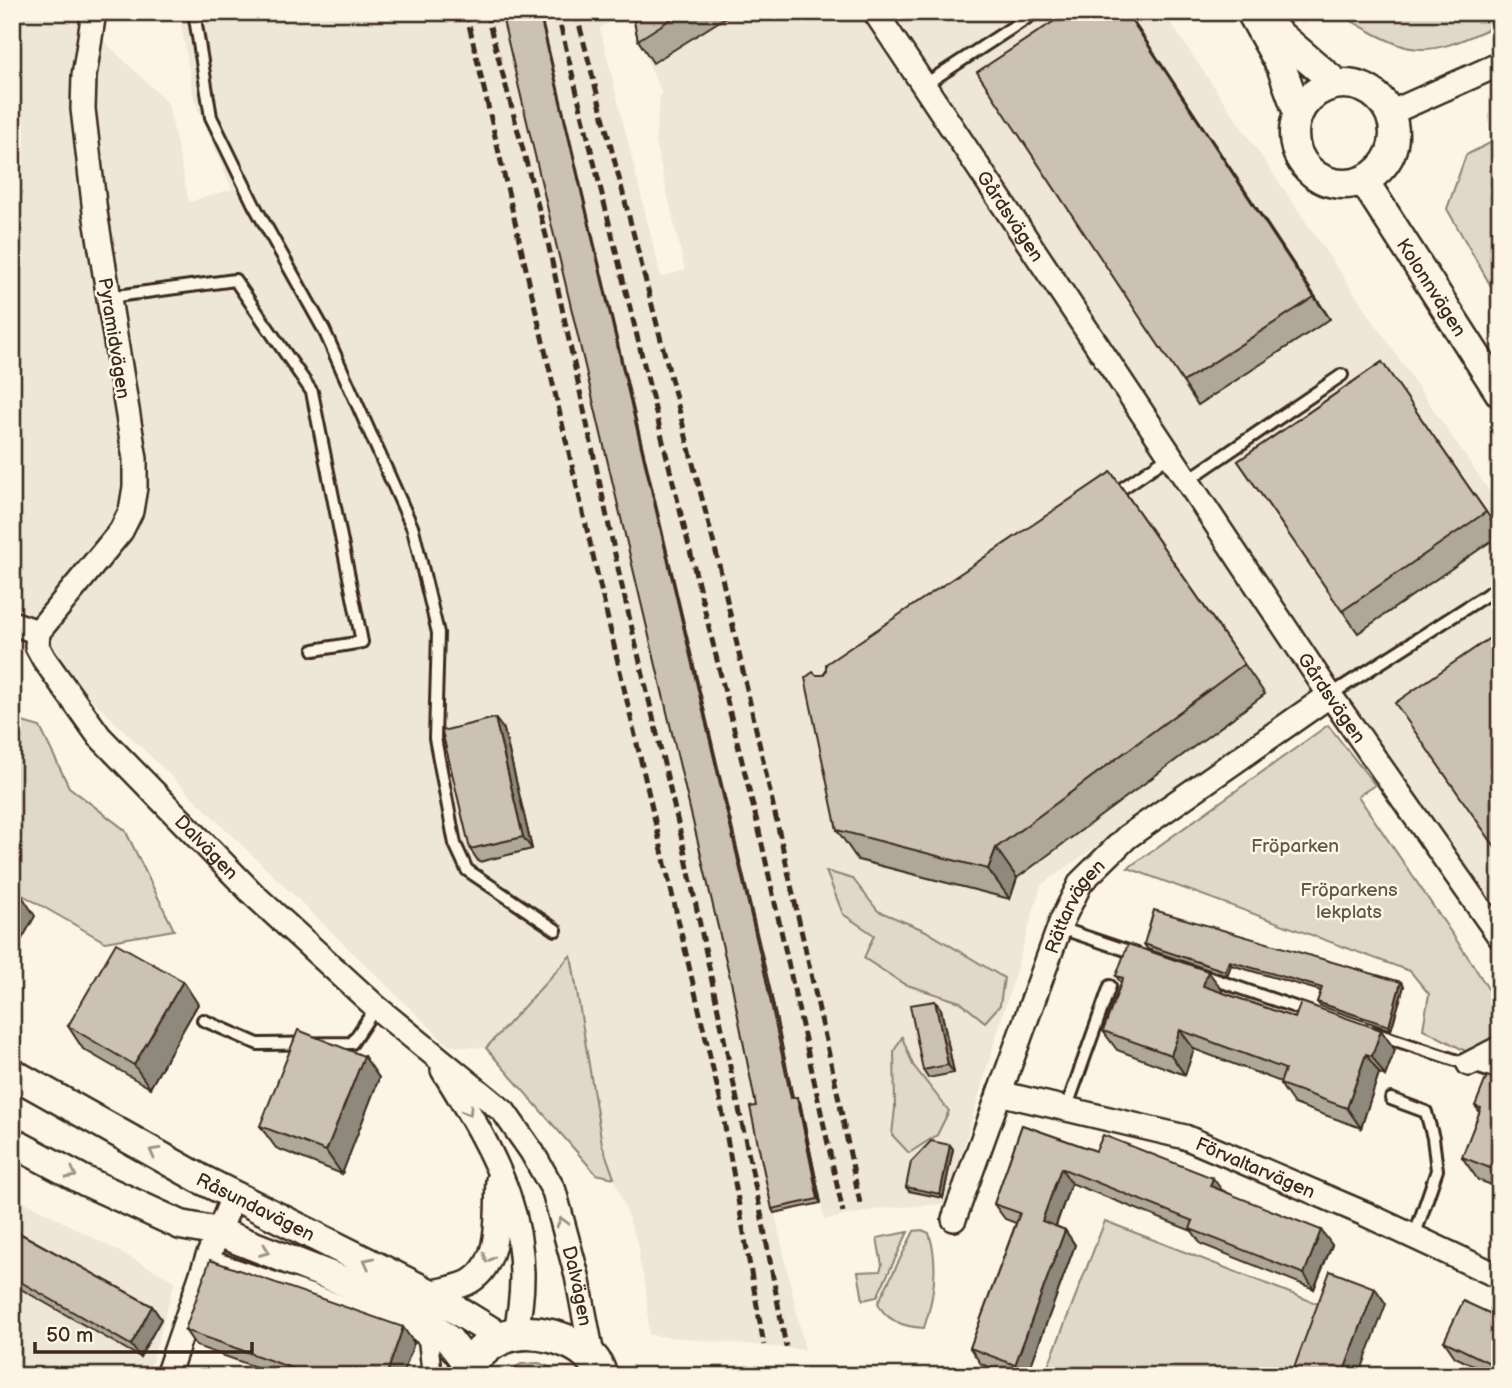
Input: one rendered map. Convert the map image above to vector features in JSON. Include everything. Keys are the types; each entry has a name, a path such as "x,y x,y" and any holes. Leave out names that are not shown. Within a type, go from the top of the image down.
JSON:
{"main road":[{"path":"466,1371 482,1350 508,1336 545,1333 579,1348 597,1368"}],"street":[{"name":"Pyramidvägen","path":"38,632 114,540 131,511 135,486 135,459 83,109 84,76 94,12"},
{"name":"Gårdsvägen","path":"875,12 1330,695 1500,937"},
{"path":"1252,12 1337,84"},
{"path":"1252,12 1280,66 1298,113"},
{"path":"1390,113 1500,64"},
{"path":"1337,84 1368,90 1381,100 1390,113 1394,129 1393,145 1388,159 1378,172 1364,181 1348,185 1330,183 1315,176 1303,163 1295,148 1294,130 1298,113 1307,99 1321,89 1337,84"},
{"name":"Kolonnvägen","path":"1364,181 1500,393"},
{"path":"12,623 38,632"},
{"name":"Dalvägen","path":"38,632 37,646 44,659 99,736 254,895 376,1007 504,1112 554,1191 577,1276 597,1368"},
{"name":"Rättarvägen","path":"954,1219 1059,928 1081,882 1126,837 1330,695"},
{"path":"1469,1064 1500,1048"},
{"name":"Dalvägen","path":"432,1053 475,1122 499,1167 516,1220 524,1269 522,1304 508,1336"},
{"name":"Råsundavägen","path":"12,1073 199,1178 429,1293 508,1336"},
{"name":"Förvaltarvägen","path":"999,1093 1185,1137 1500,1277"},
{"name":"Råsundavägen","path":"12,1142 85,1181 181,1225 218,1232 402,1304 449,1340 466,1371"},
{"path":"429,1293 468,1283 485,1268 492,1253 495,1236 499,1167"},
{"path":"167,1376 207,1259 234,1195"},
{"path":"207,1259 417,1330 428,1339 432,1376"}],"lane":[{"path":"194,12 211,117 254,205 324,330 413,529 438,633 435,738 455,844 467,870 556,930"},
{"path":"924,85 1036,12"},
{"path":"109,297 235,281 312,392 362,642 314,650"},
{"path":"1188,480 1342,375"},
{"path":"1103,501 1171,455"},
{"path":"1330,695 1494,590"},
{"path":"1059,928 1148,957"},
{"path":"1185,970 1323,1016"},
{"path":"1066,1109 1110,986"},
{"path":"203,1020 258,1044 352,1043 376,1007"},
{"path":"1363,1029 1500,1075"},
{"path":"1391,1099 1426,1112 1433,1138 1437,1170 1414,1237"}],"shaded area":[{"path":"12,12 74,12 168,103 189,202 232,189 194,99 179,12 626,12 600,28 661,277 685,270 655,141 661,91 650,68 632,12 1163,12 1500,507 1500,908 1312,696 1041,885 947,1204 884,1208 824,1220 821,1203 775,1214 805,1350 649,1335 640,1250 602,1144 571,956 486,1048 449,1046 80,688 12,626"},
{"path":"12,1195 175,1281 148,1376 12,1376"}],"green space":[{"path":"1337,12 1500,12 1500,24 1445,46 1422,49 1394,43"},
{"path":"1500,138 1500,302 1447,209 1466,155"},
{"path":"12,719 40,727 69,787 125,830 174,930 105,942 12,889"},
{"name":"Fröparken","path":"1328,725 1375,785 1358,796 1500,1008 1500,1029 1473,1055 1423,1029 1429,994 1410,971 1128,868"},
{"path":"826,871 853,879 878,911 924,930 1004,978 1000,1005 985,1022 960,1002 904,984 864,958 874,935 843,914"},
{"path":"571,955 602,1144 614,1178 596,1174 486,1048"},
{"path":"902,1037 913,1065 949,1111 937,1135 909,1153 892,1135 895,1108 894,1051"},
{"path":"1105,1221 1321,1305 1293,1376 1045,1374"},
{"path":"914,1231 929,1233 934,1257 933,1293 924,1328 891,1319 878,1303"},
{"path":"908,1232 877,1297 863,1300 858,1272 880,1271 882,1265 877,1238"},
{"path":"539,1363 556,1370 560,1376 501,1376 521,1364"}],"building":[{"path":"501,12 539,12 766,980 791,1098 797,1097 818,1199 772,1209 750,1107 756,1106 732,986"},
{"path":"632,12 682,12 638,40"},
{"path":"1068,12 1126,12 1314,297 1183,382 977,72"},
{"path":"1382,362 1486,512 1342,611 1238,461"},
{"path":"1111,472 1244,664 996,848 988,869 837,830 805,678 813,672 823,675 826,664"},
{"path":"1500,631 1500,854 1395,703"},
{"path":"495,718 523,837 470,849 442,731"},
{"path":"12,889 20,893 12,906"},
{"path":"1154,910 1401,982 1389,1026 1317,1002 1322,988 1229,961 1225,971 1144,944"},
{"path":"116,943 183,981 134,1065 68,1026"},
{"path":"1128,944 1208,971 1203,986 1295,1018 1301,1002 1381,1030 1372,1056 1366,1054 1347,1108 1280,1084 1285,1069 1180,1030 1171,1055 1103,1031 1123,978 1116,976"},
{"path":"935,1001 948,1065 923,1070 910,1005"},
{"path":"298,1030 364,1056 326,1151 260,1126"},
{"path":"1487,1076 1500,1081 1500,1172 1462,1157 1481,1108 1475,1106"},
{"path":"1022,1125 1096,1151 1103,1135 1213,1178 1210,1186 1321,1230 1304,1274 1190,1229 1193,1221 1061,1168 1042,1221 1065,1230 1015,1365 970,1348 1020,1213 994,1204"},
{"path":"931,1141 950,1145 940,1194 906,1187 911,1162"},
{"path":"12,1229 152,1306 131,1345 12,1277"},
{"path":"210,1260 403,1327 386,1376 314,1376 185,1330"},
{"path":"1330,1271 1375,1288 1342,1376 1291,1376"},
{"path":"1463,1301 1500,1318 1500,1368 1444,1341"}],"railway":[{"path":"466,12 720,1099 764,1345"},
{"path":"486,12 548,243 621,582 683,844 762,1218 786,1347"},
{"path":"557,12 758,826 843,1212"},
{"path":"576,12 718,560 861,1208"}],"park label":[{"name":"Fröparkens lekplats","path":"1349,900"}]}
